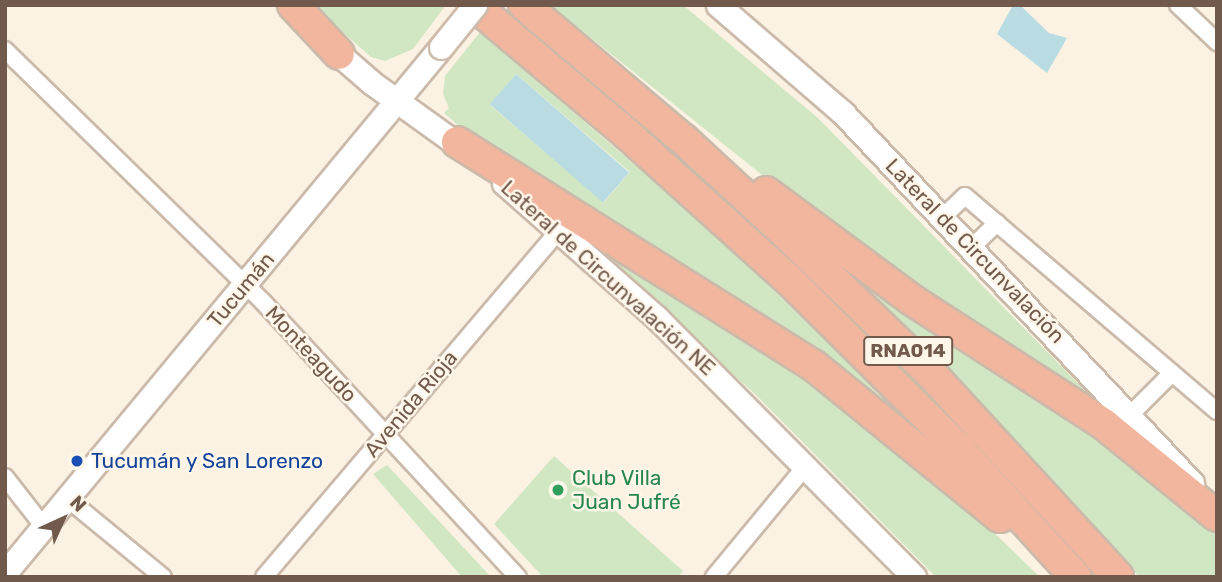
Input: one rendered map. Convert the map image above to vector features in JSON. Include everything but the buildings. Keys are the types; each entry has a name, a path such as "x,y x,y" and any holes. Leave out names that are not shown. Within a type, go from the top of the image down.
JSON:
{"highway":[{"path":"293,5 340,54"},
{"name":"RNA014","path":"475,5 627,134 788,279 950,440 1076,577"},
{"name":"RNA014","path":"524,5 597,65 735,187 900,344 1118,577"},
{"path":"597,65 912,300 1105,425 1217,514"},
{"path":"457,142 813,365 929,456 1069,577"}],"street":[{"name":"Lateral de Circunvalación NE","path":"281,5 399,100 457,142 664,324 914,577"},
{"name":"Tucumán","path":"5,573 475,5"},
{"name":"Lateral de Circunvalación","path":"718,5 808,80 943,217 1131,414 1217,514"},
{"path":"1178,5 1217,42"},
{"name":"Monteagudo","path":"5,50 246,285 518,577"},
{"path":"943,217 965,196 1217,411"},
{"path":"972,247 997,223"},
{"name":"Avenida Rioja","path":"264,577 558,231"},
{"path":"1131,414 1172,373"},
{"path":"714,577 805,467"},
{"path":"5,477 44,527"},
{"path":"68,499 163,577"}],"green space":[{"path":"312,5 446,5 413,49 385,61 371,57"},
{"path":"550,5 683,5 818,118 1120,426 807,211"},
{"path":"480,32 722,240 947,460 476,141 444,113 449,108 443,94 445,76","holes":["516,74 630,172 604,202 490,105"]},
{"path":"818,243 1068,407 1182,498 1217,534 1217,577 1139,577 993,417"},
{"path":"595,244 831,395 934,475 1040,577 936,577 756,395 596,250"},
{"name":"Club Villa Juan Jufré","path":"554,456 683,571 678,577 543,577 494,524"},
{"path":"387,465 491,577 462,577 373,474"}],"water":[{"path":"1013,5 1020,5 1049,33 1067,38 1047,73 997,34"},
{"path":"516,74 629,172 603,203 490,104"}],"place":[{"name":"Tucumán y San Lorenzo","path":"77,461"},
{"name":"Club Villa Juan Jufré","path":"558,490"}]}
